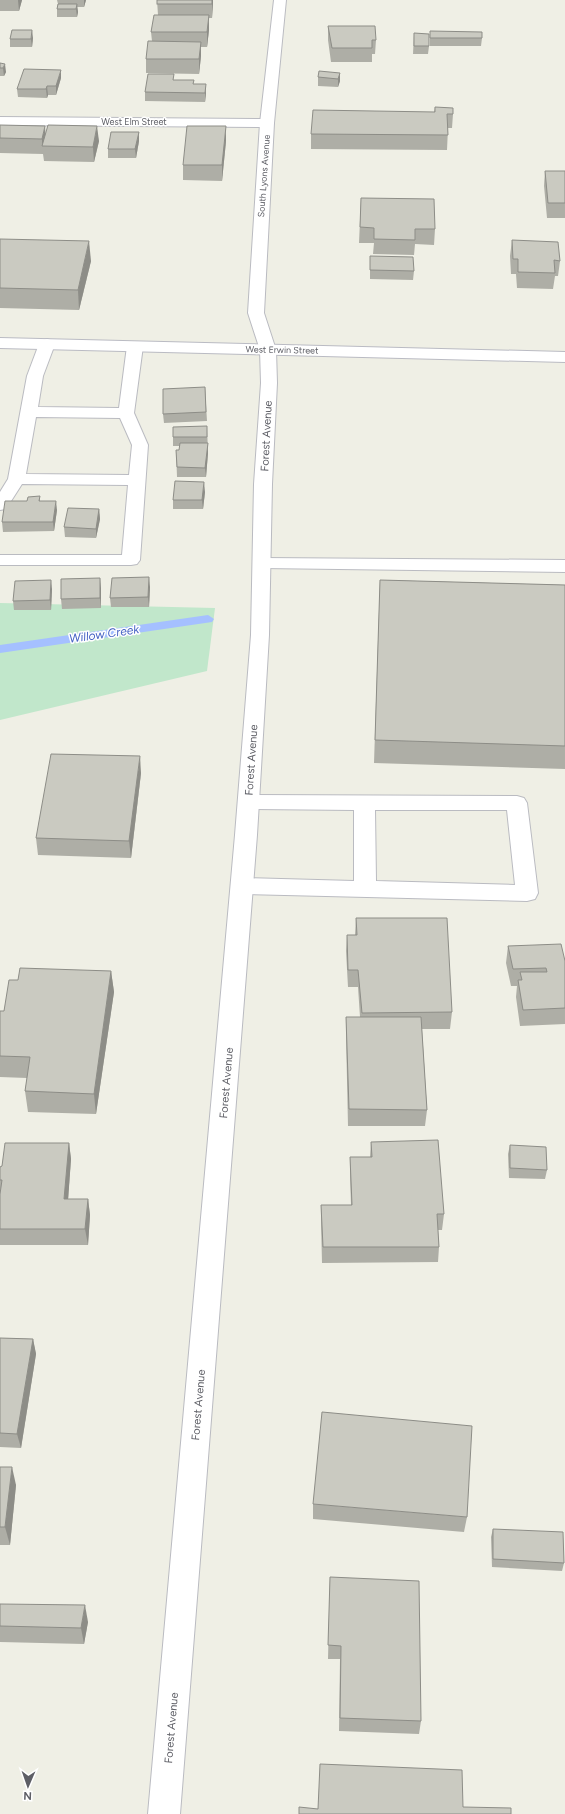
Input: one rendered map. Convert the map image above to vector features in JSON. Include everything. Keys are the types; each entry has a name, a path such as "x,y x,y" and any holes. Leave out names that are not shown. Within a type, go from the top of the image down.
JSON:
{"street":[{"name":"South Lyons Avenue","path":"268,350 256,313 267,123 280,0"},
{"name":"West Elm Street","path":"0,121 267,123"},
{"name":"West Erwin Street","path":"0,343 565,357"},
{"path":"0,505 17,479 35,376 47,344"},
{"path":"0,560 131,560 140,445 126,412 132,378 135,346"},
{"name":"Forest Avenue","path":"164,1814 242,886 260,635 269,383 268,350"},
{"path":"29,412 126,412"},
{"path":"17,479 138,480"},
{"path":"262,563 565,566"},
{"path":"242,886 528,892 517,803 248,802"},
{"path":"364,802 365,889"}],"green space":[{"path":"0,603 215,608 207,671 0,720"}],"building":[{"path":"157,0 212,0 212,4 157,4"},
{"path":"58,4 77,4 76,9 57,9"},
{"path":"154,15 209,15 207,32 151,32"},
{"path":"328,26 375,26 376,40 372,40 372,48 332,48"},
{"path":"12,30 32,30 31,39 10,39"},
{"path":"430,31 482,32 482,38 430,38"},
{"path":"414,33 429,34 429,46 414,46"},
{"path":"148,41 201,42 199,59 146,59"},
{"path":"0,63 5,64 3,68 0,68"},
{"path":"24,69 61,70 56,86 47,86 46,89 17,89"},
{"path":"319,71 340,73 338,79 318,77"},
{"path":"148,74 174,74 173,80 194,80 193,84 206,84 205,93 145,92"},
{"path":"435,107 453,108 453,114 447,114 448,135 311,134 313,110 435,112"},
{"path":"0,125 45,126 42,139 0,138"},
{"path":"48,125 97,126 93,147 42,146"},
{"path":"187,126 226,126 222,165 183,165"},
{"path":"111,132 139,132 135,149 108,149"},
{"path":"545,171 565,171 565,203 548,203"},
{"path":"361,198 434,199 435,229 415,229 415,240 374,239 374,228 360,227"},
{"path":"0,239 89,241 78,290 0,288"},
{"path":"512,240 558,242 560,261 554,260 555,273 518,272 518,259 513,259"},
{"path":"370,256 413,257 414,271 370,270"},
{"path":"205,387 206,412 163,414 163,389"},
{"path":"207,426 207,437 173,437 173,427"},
{"path":"180,443 208,443 205,468 177,467 176,450 179,450"},
{"path":"175,481 204,482 202,500 173,500"},
{"path":"40,496 39,501 56,501 53,522 2,522 5,501 27,501 28,497"},
{"path":"68,508 99,509 96,529 64,527"},
{"path":"149,577 148,597 110,598 112,578"},
{"path":"100,578 100,598 61,599 61,579"},
{"path":"51,580 50,600 13,601 15,581"},
{"path":"380,580 565,585 565,746 375,740"},
{"path":"51,754 140,756 129,841 36,838"},
{"path":"356,918 447,918 452,1012 362,1013 358,970 348,970 347,935 357,935"},
{"path":"561,944 565,961 565,1008 523,1010 518,980 522,980 520,972 547,972 546,968 513,969 508,946"},
{"path":"20,968 111,971 94,1094 25,1091 30,1057 0,1056 0,1011 4,1011 9,980 18,980"},
{"path":"346,1017 421,1017 427,1110 349,1109"},
{"path":"438,1140 444,1214 437,1214 439,1247 323,1247 321,1205 352,1205 350,1157 372,1157 371,1142"},
{"path":"5,1143 69,1143 64,1199 88,1199 85,1229 0,1229 0,1194 2,1180 0,1180 0,1167 2,1166"},
{"path":"510,1145 546,1147 547,1170 510,1168"},
{"path":"0,1338 33,1339 17,1434 0,1433"},
{"path":"322,1412 472,1426 467,1517 313,1504"},
{"path":"0,1467 12,1467 5,1527 0,1527"},
{"path":"493,1529 563,1532 564,1563 493,1559"},
{"path":"330,1577 419,1581 421,1721 340,1718 341,1646 328,1645"},
{"path":"0,1604 85,1605 81,1628 0,1626"},
{"path":"320,1764 462,1770 463,1807 511,1808 511,1814 299,1814 299,1807 318,1809"}],"waterway":[{"name":"Willow Creek","path":"0,649 208,619"}]}
